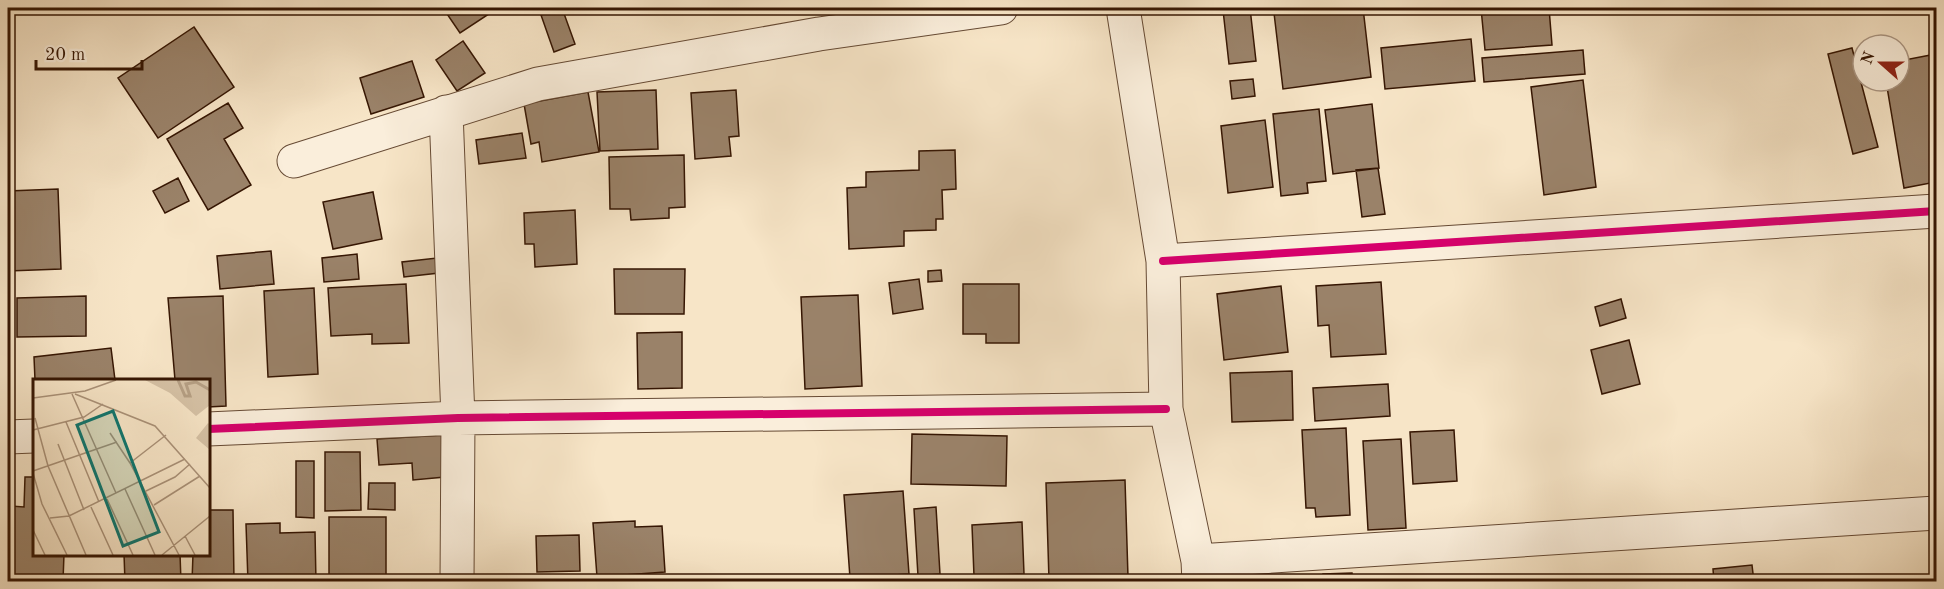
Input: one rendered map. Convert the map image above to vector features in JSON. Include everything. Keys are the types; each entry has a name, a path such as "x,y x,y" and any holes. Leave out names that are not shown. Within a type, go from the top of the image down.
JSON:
{"street":[{"path":"294,161 538,84 817,21 1001,8"},
{"path":"1123,8 1163,261 1166,409 1198,571 1936,513"},
{"path":"446,112 458,418 457,582"},
{"path":"1163,261 1936,211"},
{"path":"210,429 458,418 1166,409"},
{"path":"8,437 33,436"}],"building":[{"path":"443,8 498,8 460,33"},
{"path":"562,8 575,44 554,52 541,15"},
{"path":"1250,8 1256,61 1229,64 1223,10"},
{"path":"1316,8 1363,8 1371,77 1283,89 1274,13"},
{"path":"1481,8 1549,8 1552,45 1485,50"},
{"path":"194,27 234,87 158,138 118,78"},
{"path":"1471,39 1475,81 1385,89 1381,48"},
{"path":"463,41 485,73 457,91 436,60"},
{"path":"1851,48 1851,93 1864,93 1878,147 1853,154 1828,54"},
{"path":"1583,50 1585,74 1484,82 1482,58"},
{"path":"1936,54 1936,182 1904,188 1888,93 1911,93 1911,59"},
{"path":"412,61 424,97 371,114 360,78"},
{"path":"1253,79 1255,96 1232,99 1230,81"},
{"path":"1583,80 1596,187 1544,195 1531,87"},
{"path":"656,90 658,149 600,151 597,92"},
{"path":"736,90 739,136 729,137 731,156 695,159 691,93"},
{"path":"588,92 599,152 542,162 539,142 531,144 524,104"},
{"path":"228,103 243,128 224,139 251,185 208,210 167,139"},
{"path":"1372,104 1379,168 1333,174 1325,110"},
{"path":"1319,109 1326,181 1307,183 1308,193 1281,196 1273,114"},
{"path":"1265,120 1273,187 1228,193 1221,126"},
{"path":"522,133 526,158 479,164 476,140"},
{"path":"955,150 956,189 942,190 943,219 936,219 936,230 904,231 904,246 849,249 847,188 866,187 866,172 919,170 919,151"},
{"path":"684,155 685,207 669,208 669,218 631,220 630,209 610,209 609,157"},
{"path":"1378,168 1385,214 1362,217 1356,170"},
{"path":"178,178 189,201 165,213 153,191"},
{"path":"58,189 61,269 8,271 8,191"},
{"path":"373,192 382,239 333,249 323,202"},
{"path":"575,210 577,264 535,267 534,244 525,244 524,213"},
{"path":"271,251 274,284 220,289 217,256"},
{"path":"357,254 359,279 324,282 322,258"},
{"path":"437,258 439,273 404,277 402,262"},
{"path":"614,269 685,269 684,314 615,314"},
{"path":"941,270 942,281 928,282 928,271"},
{"path":"919,279 923,309 893,314 889,283"},
{"path":"1381,282 1386,354 1331,357 1329,325 1318,326 1316,286"},
{"path":"406,284 409,343 372,344 372,334 331,336 328,288"},
{"path":"963,284 1019,284 1019,343 986,343 986,334 963,334"},
{"path":"1281,286 1288,352 1224,360 1217,294"},
{"path":"314,288 318,374 268,377 264,291"},
{"path":"858,295 862,386 805,389 801,297"},
{"path":"86,296 86,336 17,337 17,298"},
{"path":"223,296 226,406 210,407 210,379 175,379 168,298"},
{"path":"1621,299 1626,318 1600,326 1595,307"},
{"path":"682,332 682,388 638,389 637,333"},
{"path":"1629,340 1640,384 1602,394 1591,350"},
{"path":"111,348 115,379 35,379 34,357"},
{"path":"1292,371 1293,420 1232,422 1230,373"},
{"path":"1388,384 1390,416 1315,421 1313,388"},
{"path":"1346,428 1350,515 1316,517 1315,508 1306,508 1302,430"},
{"path":"1454,430 1457,481 1413,484 1410,432"},
{"path":"912,434 1007,436 1006,486 911,484"},
{"path":"442,435 445,477 413,480 412,463 379,465 377,439"},
{"path":"1401,439 1406,528 1368,530 1363,441"},
{"path":"325,452 360,452 361,510 325,511"},
{"path":"296,461 314,461 314,518 296,517"},
{"path":"25,477 33,477 33,556 64,556 63,581 8,580 11,506 24,507"},
{"path":"1125,480 1128,577 1049,580 1046,483"},
{"path":"369,483 395,483 395,510 368,509"},
{"path":"903,491 909,574 850,578 844,495"},
{"path":"936,507 940,574 918,576 914,509"},
{"path":"210,510 233,510 234,582 192,582 193,556 210,556"},
{"path":"329,517 386,517 386,582 329,582"},
{"path":"635,521 635,527 662,526 665,572 597,577 593,523"},
{"path":"1022,522 1024,574 974,576 972,525"},
{"path":"280,523 280,533 315,532 316,582 248,582 246,524"},
{"path":"579,535 580,571 537,572 536,536"},
{"path":"124,556 180,556 181,582 125,582"},
{"path":"1752,565 1754,582 1714,582 1713,569"},
{"path":"1352,573 1353,582 1323,582 1323,574"},
{"path":"1303,580 1303,582 1223,582 1223,581"}],"cycle path":[{"path":"1163,261 1936,211"},
{"path":"210,429 458,418 1166,409"}]}
